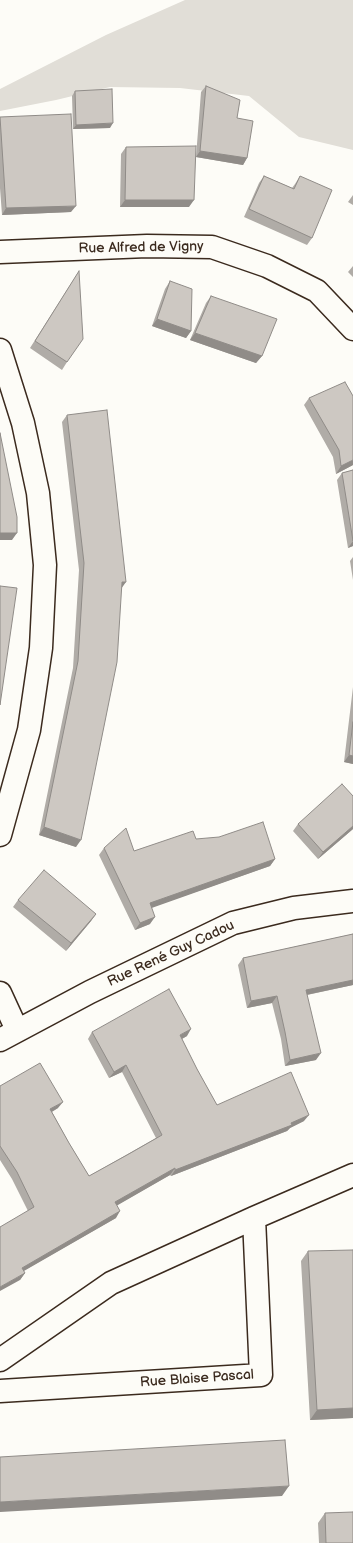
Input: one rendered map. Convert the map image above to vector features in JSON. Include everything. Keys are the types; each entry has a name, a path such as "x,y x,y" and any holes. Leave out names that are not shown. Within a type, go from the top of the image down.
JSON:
{"street":[{"name":"Rue Alfred de Vigny","path":"0,252 147,246 212,248 267,266 317,292 353,329"},
{"path":"0,350 27,438 38,493 44,564 41,648 29,730 0,835"},
{"name":"Rue René Guy Cadou","path":"9,1035 90,992 233,923 294,908 353,901"},
{"path":"0,993 9,1035"},
{"path":"0,1360 110,1283 353,1174"},
{"name":"Rue Blaise Pascal","path":"0,1391 261,1376 254,1218"}],"shaded area":[{"path":"185,0 353,0 353,150 299,137 249,96 180,88 110,87 0,111 0,89 106,35"}],"building":[{"path":"206,86 240,100 237,118 253,121 247,158 200,151"},
{"path":"112,89 113,123 76,125 75,91"},
{"path":"71,114 76,206 6,208 0,117"},
{"path":"196,146 194,200 125,200 126,147"},
{"path":"264,176 294,189 300,176 332,190 312,238 249,209"},
{"path":"79,271 83,339 67,362 35,341"},
{"path":"170,281 192,289 191,331 157,319"},
{"path":"211,296 277,319 262,356 195,333"},
{"path":"345,382 353,396 353,460 341,466 339,450 309,398"},
{"path":"107,410 126,582 122,582 117,662 81,840 44,827 78,661 84,563 67,415"},
{"path":"0,433 17,517 17,533 0,533"},
{"path":"353,470 353,541 342,473"},
{"path":"0,586 17,588 0,705"},
{"path":"353,722 353,756 349,755"},
{"path":"342,784 353,796 353,826 323,852 298,824"},
{"path":"263,822 275,859 150,903 155,917 140,923 104,848 126,828 134,851 193,831 196,839 219,837"},
{"path":"44,870 96,914 71,943 18,900"},
{"path":"353,934 353,980 306,990 321,1053 290,1060 277,996 251,1001 243,958"},
{"path":"169,989 191,1029 180,1035 217,1105 291,1072 309,1115 291,1123 292,1125 175,1170 175,1168 115,1202 120,1211 22,1268 25,1273 0,1287 0,1227 34,1207 17,1172 0,1146 0,1086 40,1063 63,1102 50,1109 89,1176 162,1135 126,1065 114,1072 92,1032"},
{"path":"353,1250 353,1408 317,1410 308,1251"},
{"path":"285,1440 289,1486 0,1502 0,1457"},
{"path":"353,1512 353,1543 326,1543 325,1513"}]}
